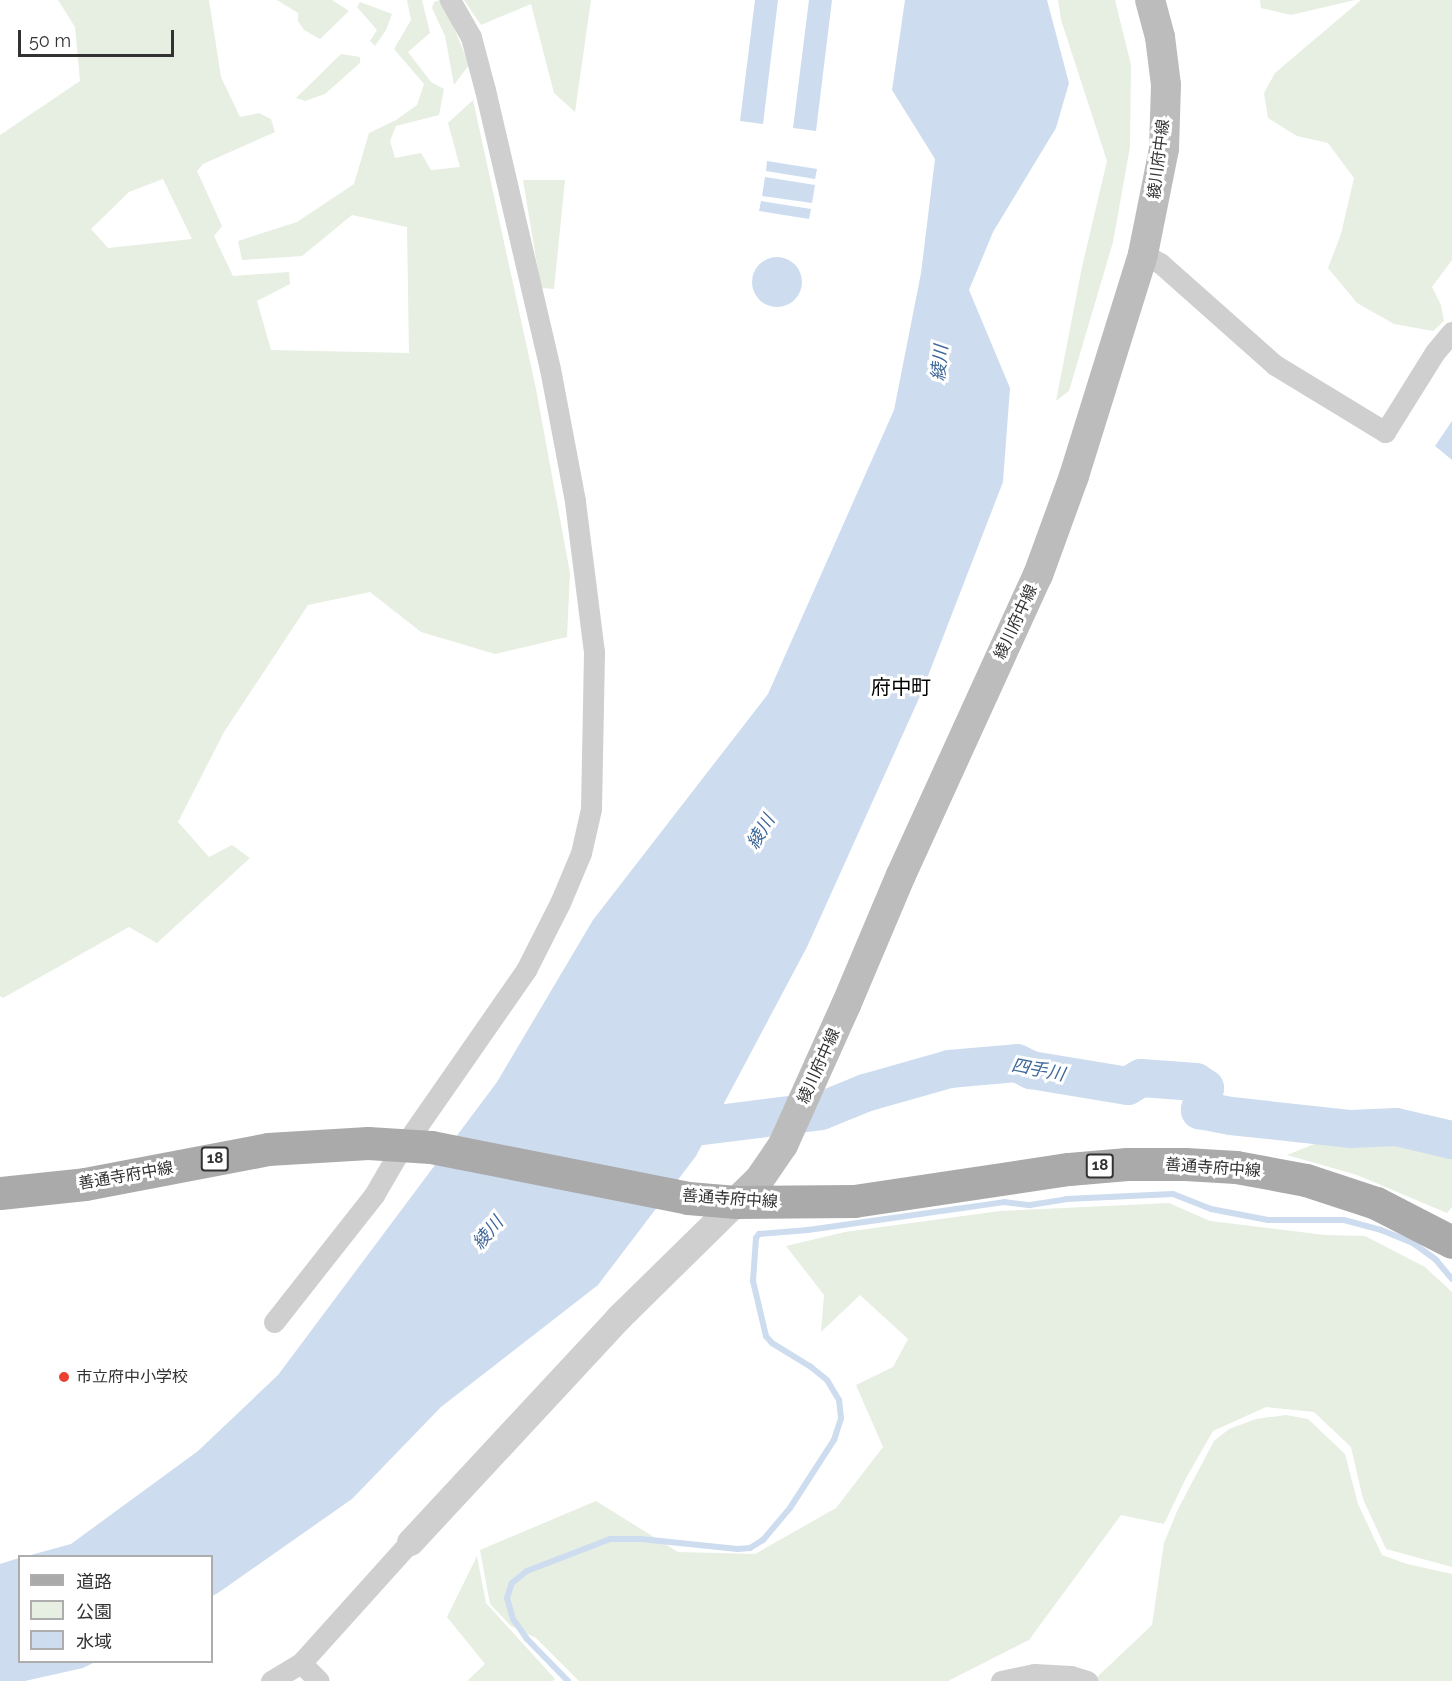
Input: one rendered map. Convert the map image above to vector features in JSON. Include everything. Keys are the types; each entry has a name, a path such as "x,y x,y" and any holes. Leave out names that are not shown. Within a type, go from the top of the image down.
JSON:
{"main road":[{"name":"綾川府中線","path":"736,1202 759,1180 783,1145 901,875 1038,575 1074,476 1143,254 1164,149 1166,85 1160,38 1150,0"},
{"name":"善通寺府中線","path":"0,1193 85,1184 267,1149 368,1143 418,1146 688,1198 736,1202 854,1201 1069,1169 1127,1164 1185,1164 1236,1167 1306,1180 1376,1203 1452,1242"}],"street":[{"path":"274,1323 374,1195 418,1146 526,970 560,903 581,853 591,809 594,652 575,501 550,369 485,90 471,37 450,0"},
{"path":"1143,254 1160,263 1275,365 1385,432 1435,352 1452,332"},
{"path":"271,1681 301,1663 618,1318 736,1202"},
{"path":"301,1663 319,1681"},
{"path":"1001,1681 1034,1674 1071,1676 1087,1681"}],"green space":[{"path":"58,0 209,0 221,77 240,117 259,113 271,119 275,132 203,164 197,171 222,226 214,236 233,276 289,272 290,284 257,301 271,350 409,353 407,227 352,215 302,256 242,260 238,241 297,222 354,184 369,133 396,120 417,105 424,84 394,49 411,20 407,0 422,0 430,33 408,52 431,82 444,89 439,115 396,126 390,141 395,158 421,153 431,170 460,167 448,123 473,100 536,389 570,573 567,637 495,654 421,632 370,592 308,605 224,732 178,822 209,857 232,845 250,858 157,943 129,927 3,998 0,996 0,135 80,81 75,27","holes":["163,179 192,239 108,248 91,229 129,192"]},
{"path":"277,0 332,0 349,11 320,39 304,30 298,21 298,13"},
{"path":"440,0 447,10 469,65 454,85 445,36 432,8 434,2"},
{"path":"464,0 591,0 575,112 554,93 531,4 481,25"},
{"path":"1058,0 1115,0 1131,65 1130,147 1113,242 1069,391 1056,401 1082,267 1107,161 1061,20"},
{"path":"1260,0 1355,0 1291,15 1261,8"},
{"path":"1361,0 1452,0 1452,260 1432,287 1441,305 1444,321 1433,331 1394,324 1357,303 1328,268 1341,234 1354,178 1328,143 1297,136 1268,118 1264,93 1275,73"},
{"path":"360,2 392,14 386,30 375,46 370,41 377,30 357,7"},
{"path":"341,54 360,57 360,63 325,94 305,101 296,98"},
{"path":"523,180 565,180 554,289 541,288"},
{"path":"1327,1139 1403,1144 1452,1154 1452,1207 1447,1213 1357,1175 1287,1155"},
{"path":"1169,1203 1210,1221 1325,1235 1365,1236 1425,1267 1452,1292 1452,1567 1386,1549 1363,1499 1351,1447 1314,1412 1266,1407 1213,1431 1186,1478 1164,1524 1121,1515 1029,1640 948,1681 579,1681 536,1638 511,1626 490,1604 480,1550 596,1501 678,1552 755,1554 836,1508 883,1447 856,1385 893,1367 908,1339 860,1295 821,1332 824,1295 786,1246 845,1232 1000,1211"},
{"path":"1286,1415 1308,1419 1345,1454 1358,1504 1382,1555 1407,1564 1452,1574 1452,1681 1093,1681 1152,1625 1164,1543 1178,1509 1214,1441 1229,1429 1256,1419"},
{"path":"477,1556 486,1603 555,1679 553,1681 467,1681 485,1664 447,1617"}],"water":[{"path":"755,0 778,0 763,124 740,121"},
{"path":"809,0 832,0 816,131 793,128"},
{"name":"綾川","path":"905,0 1047,0 1069,83 1056,128 993,232 969,290 1010,388 1003,482 921,694 807,947 696,1156 598,1285 441,1407 352,1499 218,1593 213,1596 213,1555 31,1555 71,1544 198,1451 278,1375 497,1082 593,920 768,694 894,410 921,273 935,159 892,90"},
{"path":"767,161 817,169 815,179 766,171"},
{"path":"765,177 815,185 812,203 762,196"},
{"path":"761,201 811,209 809,219 759,211"},
{"path":"777,257 795,264 802,282 795,300 777,307 759,300 752,282 759,264"},
{"path":"1452,421 1452,460 1435,446"},
{"path":"18,1558 18,1663 93,1663 83,1668 25,1681 0,1681 0,1564"}],"waterway":[{"name":"四手川","path":"664,1123 679,1129 821,1111 865,1093 949,1069 1017,1063 1031,1070 1128,1086 1141,1078 1196,1082 1205,1088 1200,1110 1231,1116 1351,1129 1396,1127 1452,1140"},
{"path":"568,1681 527,1639 513,1619 507,1598 512,1583 527,1571 610,1539 641,1539 737,1549 750,1548 763,1540 790,1508 834,1440 841,1418 839,1400 827,1380 811,1367 772,1343 766,1336 753,1281 756,1238 759,1234 808,1230 1004,1202 1030,1205 1066,1199 1173,1194 1211,1209 1268,1220 1344,1220 1381,1230 1413,1243 1436,1260 1452,1279"}],"place":[{"name":"市立府中小学校","path":"64,1377"}],"district":[{"name":"府中町","path":"901,687"}]}
